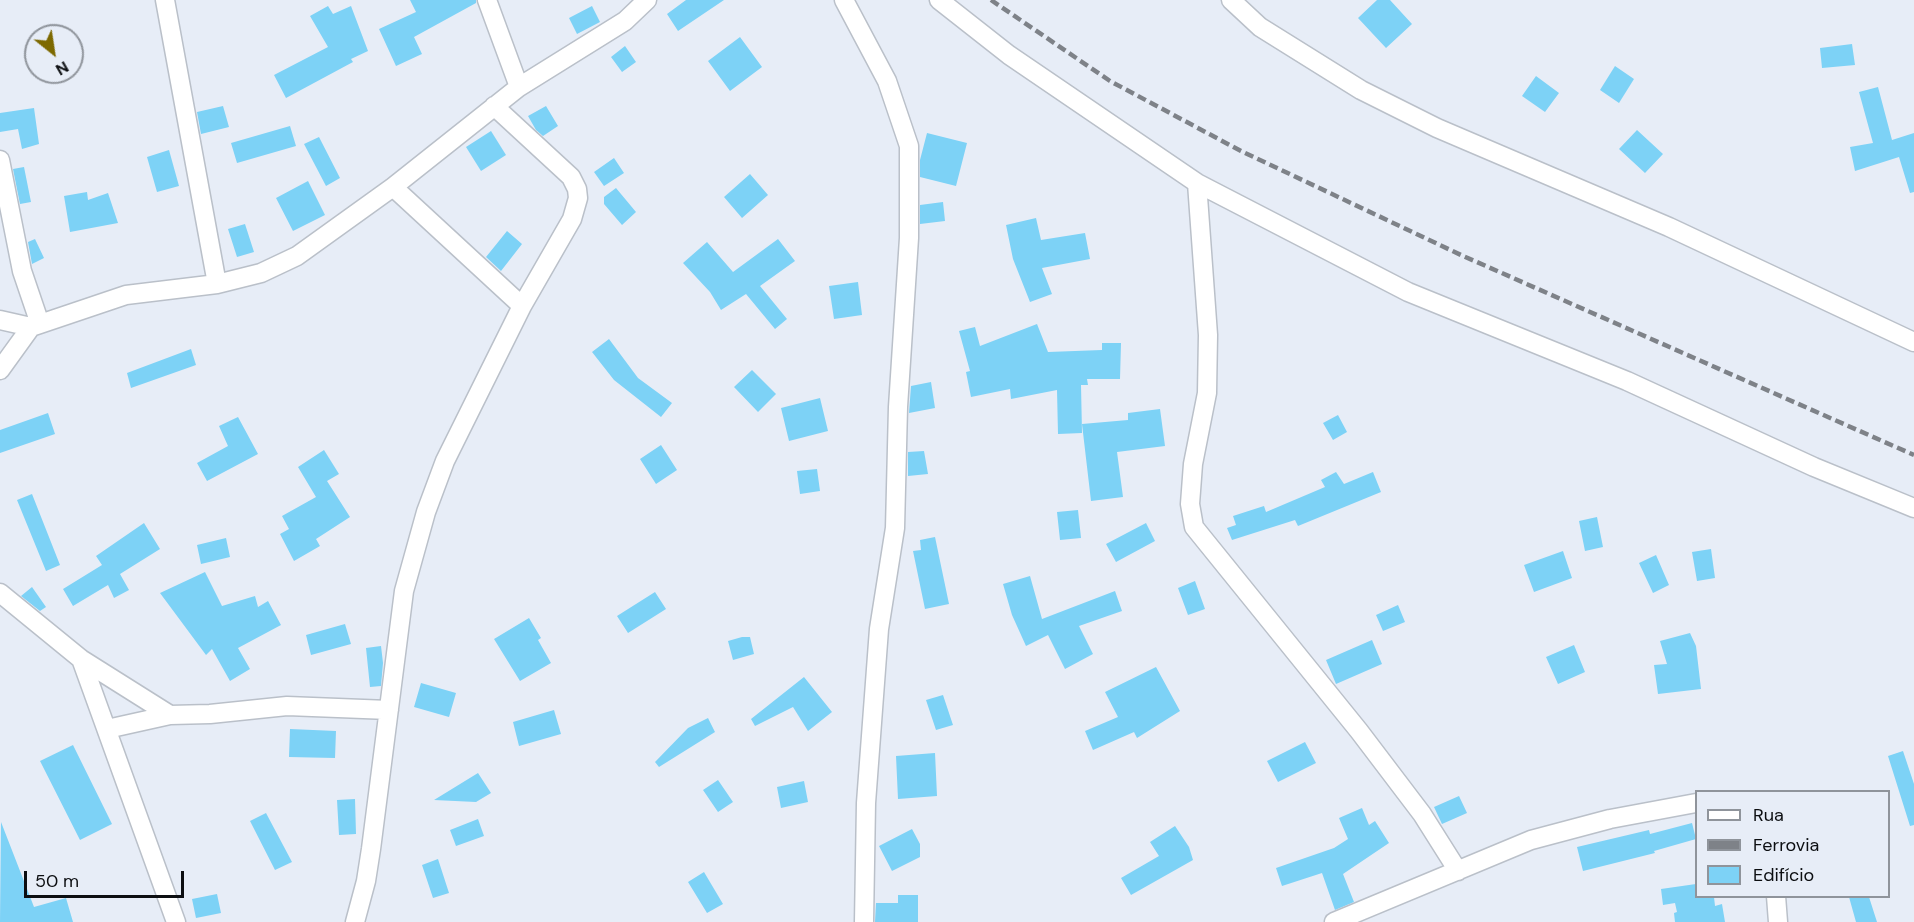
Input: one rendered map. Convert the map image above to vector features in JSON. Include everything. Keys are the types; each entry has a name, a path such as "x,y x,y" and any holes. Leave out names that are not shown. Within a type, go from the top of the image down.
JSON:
{"street":[{"path":"165,0 217,284"},
{"path":"487,0 519,87"},
{"path":"0,370 35,326 73,311 126,295 217,284 261,273 297,256 393,187 519,87 625,21 647,0"},
{"path":"844,0 886,81 909,146 909,238 898,407 895,528 879,629 866,803 864,922"},
{"path":"939,0 1009,55 1197,183 1408,292 1627,381 1814,467 1914,508"},
{"path":"1231,0 1260,27 1361,90 1437,128 1669,227 1914,342"},
{"path":"355,922 369,859 405,591 426,512 446,461 522,306 572,219 578,198 577,189 571,177 494,106"},
{"path":"0,160 35,326"},
{"path":"1197,183 1208,335 1208,393 1193,464 1190,504 1194,527 1359,731 1422,814 1458,871"},
{"path":"393,187 522,306"},
{"path":"0,320 35,326"},
{"path":"0,593 81,659 170,715"},
{"path":"81,659 176,922"},
{"path":"107,729 170,715 210,714 287,706 389,710"},
{"path":"1334,922 1531,840 1610,819 1695,803"},
{"path":"1776,898 1778,922"}],"building":[{"path":"410,0 476,0 476,3 414,37 422,54 396,66 379,29 416,12"},
{"path":"686,0 724,0 678,31 667,14"},
{"path":"1377,0 1390,0 1412,24 1386,48 1358,18"},
{"path":"328,6 333,14 351,6 368,51 351,59 353,62 286,98 274,75 328,47 310,16"},
{"path":"592,6 600,22 577,34 569,18"},
{"path":"740,37 762,67 730,91 708,61"},
{"path":"1852,44 1855,65 1822,68 1820,48"},
{"path":"625,46 636,62 622,72 611,57"},
{"path":"1615,66 1634,79 1619,103 1600,90"},
{"path":"1536,76 1559,93 1545,112 1522,96"},
{"path":"1878,87 1892,140 1914,133 1914,192 1910,193 1899,157 1855,171 1850,147 1873,143 1859,92"},
{"path":"223,106 229,127 201,134 197,112"},
{"path":"546,106 558,126 543,136 536,130 528,116"},
{"path":"34,108 39,144 22,149 18,129 0,132 0,113"},
{"path":"290,126 296,146 237,163 231,143"},
{"path":"1637,130 1663,154 1645,173 1619,149"},
{"path":"491,131 506,155 481,171 466,147"},
{"path":"927,133 967,143 956,186 920,177 920,160"},
{"path":"319,137 340,178 326,186 304,144"},
{"path":"169,150 179,186 157,192 147,157"},
{"path":"614,158 624,173 604,186 594,172"},
{"path":"24,167 31,202 20,204 13,169"},
{"path":"750,174 768,195 742,218 724,197"},
{"path":"308,181 325,215 293,231 276,198"},
{"path":"616,188 636,212 622,225 604,204 604,197"},
{"path":"87,192 88,200 108,193 118,223 70,232 64,196"},
{"path":"943,202 945,221 920,224 920,205"},
{"path":"1036,218 1041,240 1085,233 1090,259 1042,268 1052,294 1030,302 1013,259 1006,225"},
{"path":"245,224 254,252 237,257 228,229"},
{"path":"507,231 522,244 501,271 486,257"},
{"path":"35,239 44,258 32,264 28,242"},
{"path":"778,239 795,261 760,286 787,319 775,329 746,294 721,310 710,292 683,263 707,242 733,272"},
{"path":"858,282 862,315 834,319 829,286"},
{"path":"1037,324 1048,352 1102,350 1102,343 1121,343 1120,379 1087,379 1088,385 1081,385 1082,433 1058,434 1057,390 1011,399 1010,389 971,397 966,372 970,371 959,331 975,327 980,346"},
{"path":"609,339 638,378 672,403 661,417 614,380 592,352"},
{"path":"191,349 196,365 131,388 127,373"},
{"path":"752,370 776,394 758,412 734,387"},
{"path":"931,382 935,408 909,413 911,386"},
{"path":"820,398 828,431 789,441 781,408"},
{"path":"1160,409 1165,446 1117,452 1123,497 1091,501 1082,424 1128,420 1128,413"},
{"path":"48,413 55,434 0,453 0,430"},
{"path":"1338,415 1347,432 1333,440 1323,423"},
{"path":"238,417 258,454 207,481 197,463 228,446 219,426"},
{"path":"661,445 677,470 656,484 640,459"},
{"path":"324,450 339,474 327,481 350,517 316,539 320,546 294,561 280,534 289,529 282,516 316,497 298,467"},
{"path":"924,451 928,474 908,476 908,452"},
{"path":"817,469 820,491 800,494 797,471"},
{"path":"1336,472 1344,484 1373,472 1381,492 1298,526 1295,520 1232,540 1227,528 1236,525 1233,516 1264,506 1266,512 1325,487 1321,480"},
{"path":"32,494 60,565 46,571 17,500"},
{"path":"1078,510 1081,538 1060,540 1057,512"},
{"path":"1597,517 1603,547 1585,551 1579,521"},
{"path":"144,523 160,549 120,574 129,590 114,598 108,585 73,606 63,589 102,565 96,556"},
{"path":"1146,523 1155,541 1116,562 1106,544"},
{"path":"935,537 949,604 925,609 913,551 921,550 920,540"},
{"path":"226,538 230,557 201,564 197,545"},
{"path":"1711,549 1715,578 1697,581 1692,552"},
{"path":"1563,551 1572,578 1534,592 1524,565"},
{"path":"1656,555 1669,585 1653,593 1639,563"},
{"path":"205,572 222,606 255,596 258,607 268,601 281,625 238,648 250,669 230,681 212,649 206,655 160,593"},
{"path":"1030,576 1042,619 1115,591 1122,611 1079,626 1093,654 1065,669 1048,635 1026,646 1012,615 1003,584"},
{"path":"1195,581 1205,609 1188,615 1178,588"},
{"path":"32,587 46,607 40,611 21,596"},
{"path":"655,592 666,609 628,633 617,616"},
{"path":"1398,605 1405,622 1383,631 1376,615"},
{"path":"529,618 541,638 538,640 551,663 520,681 494,639"},
{"path":"345,624 351,644 311,655 306,635"},
{"path":"1690,633 1696,646 1701,689 1658,694 1654,665 1667,664 1660,641"},
{"path":"750,637 754,654 733,660 728,641"},
{"path":"1372,640 1382,664 1336,684 1326,660"},
{"path":"1574,645 1585,672 1558,684 1546,657"},
{"path":"381,646 383,663 381,686 370,687 366,648"},
{"path":"1156,667 1180,711 1137,738 1134,732 1093,750 1085,731 1118,717 1105,692"},
{"path":"804,677 832,712 808,731 793,707 755,726 751,719"},
{"path":"421,683 456,693 449,717 414,707"},
{"path":"943,695 953,725 936,730 926,700"},
{"path":"554,710 561,734 519,746 513,722"},
{"path":"708,718 715,732 659,767 655,762 688,728"},
{"path":"290,729 336,731 335,758 289,757"},
{"path":"1305,742 1316,763 1278,782 1267,761"},
{"path":"73,745 112,824 80,840 40,761"},
{"path":"1903,751 1914,784 1914,825 1910,826 1888,756"},
{"path":"935,753 937,796 898,799 896,756"},
{"path":"478,773 491,793 476,802 434,800"},
{"path":"718,780 733,802 718,812 703,790"},
{"path":"804,781 808,802 781,808 777,787"},
{"path":"1459,796 1467,813 1442,824 1434,807"},
{"path":"355,799 356,834 339,835 337,800"},
{"path":"1362,808 1369,825 1375,821 1389,843 1343,874 1354,902 1335,910 1322,873 1282,886 1276,868 1334,848 1348,839 1339,818"},
{"path":"266,813 292,862 275,870 250,821"},
{"path":"478,819 484,836 456,846 450,830"},
{"path":"1,822 34,907 66,898 73,922 0,922"},
{"path":"1692,823 1695,839 1654,851 1655,853 1583,871 1577,847 1649,830 1650,834"},
{"path":"1175,826 1189,847 1193,860 1131,895 1121,878 1159,856 1150,842"},
{"path":"912,829 920,844 920,857 892,871 879,846"},
{"path":"438,859 449,893 433,898 422,865"},
{"path":"704,872 723,904 707,913 688,882"},
{"path":"1695,884 1695,898 1714,898 1715,906 1722,904 1725,922 1675,922 1674,913 1677,912 1675,903 1663,905 1661,889"},
{"path":"217,894 221,913 196,918 192,899"},
{"path":"898,895 918,895 918,922 875,922 876,903 898,903"},
{"path":"1849,898 1869,898 1877,922 1856,922"}],"railway":[{"path":"991,0 1110,81 1241,151 1461,255 1914,455"}]}
